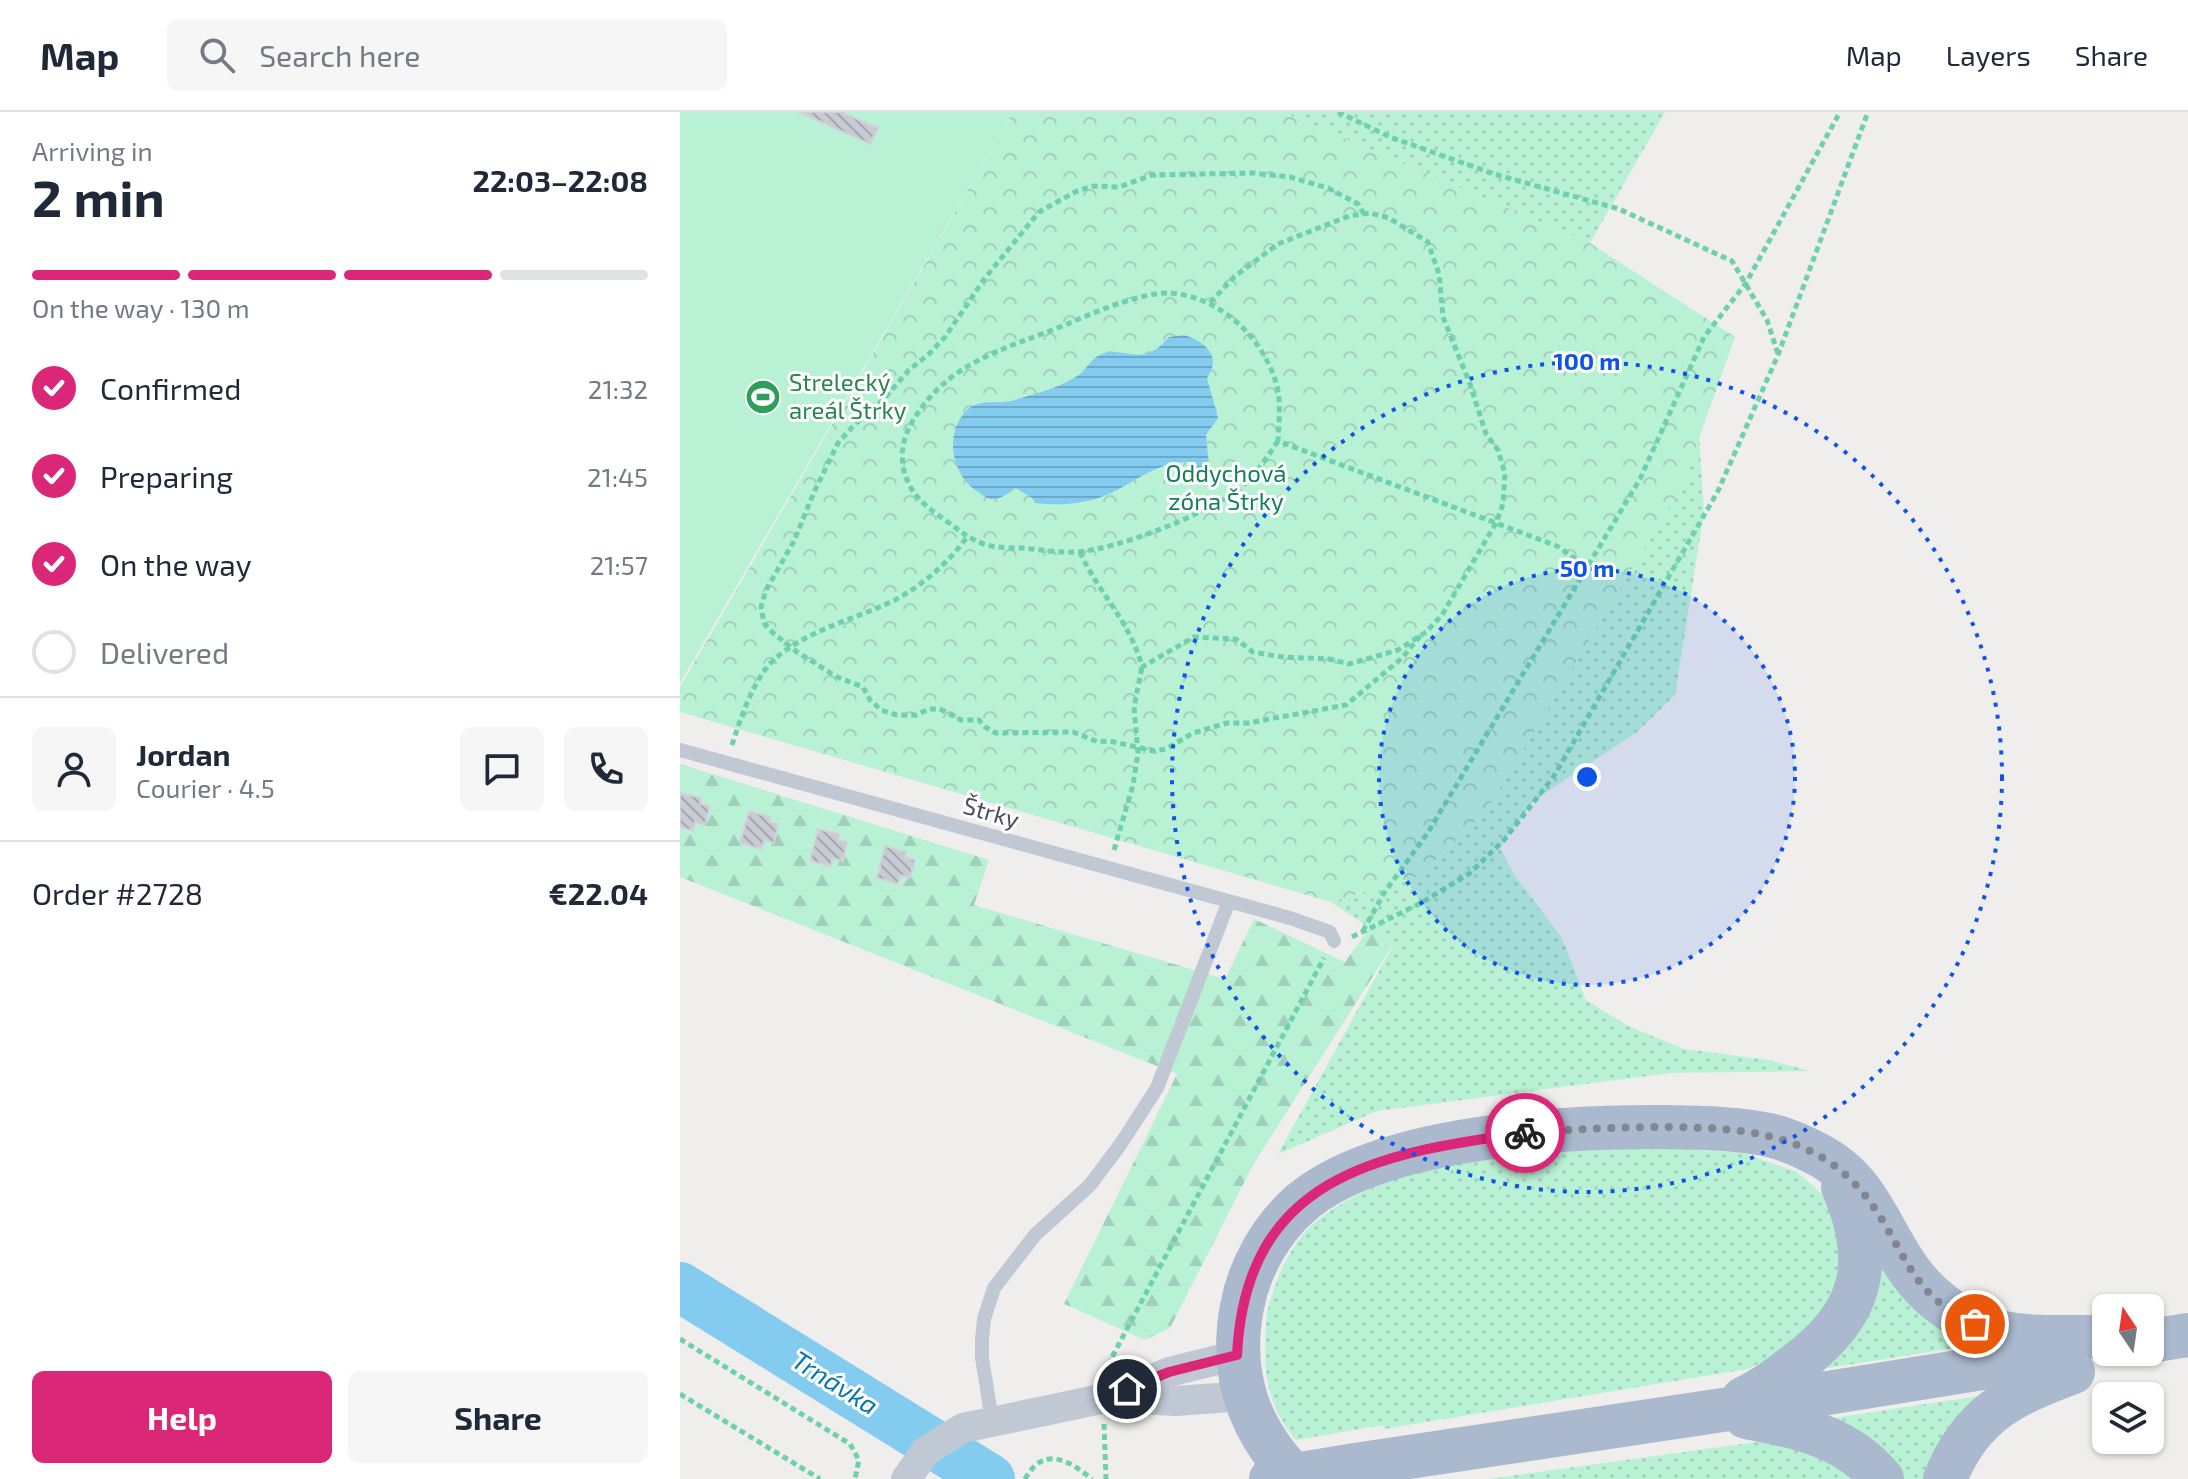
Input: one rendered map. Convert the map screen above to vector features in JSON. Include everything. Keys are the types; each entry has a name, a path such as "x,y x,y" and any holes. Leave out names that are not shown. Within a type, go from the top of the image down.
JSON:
{"main road":[{"path":"1297,1479 1274,1456 1258,1431 1241,1375 1244,1298 1255,1264 1271,1237 1301,1203 1331,1182 1376,1163 1435,1147 1523,1133 1610,1126 1723,1128 1771,1135 1812,1151 1845,1172 1874,1208 1913,1275 1954,1313 1985,1328 2009,1334 2092,1337"},
{"path":"1716,1411 1763,1388 1803,1359 1826,1338 1849,1308 1858,1280 1860,1240 1850,1203 1831,1163"},
{"path":"1271,1479 2092,1350"},
{"path":"1945,1479 1969,1437 2002,1403 2029,1388 2092,1365"},
{"path":"1716,1411 1791,1425 1820,1434 1854,1452 1882,1479"}],"street":[{"path":"1106,1399 1169,1372 1241,1375"},
{"path":"906,1479 926,1451 963,1428 1106,1399 1176,1401 1241,1375"}],"lane":[{"name":"Štrky","path":"680,750 1321,927 1330,932 1334,941"},
{"path":"992,1420 982,1339 984,1319 994,1288 1035,1235 1090,1185 1157,1088 1229,901"}],"path":[{"path":"1338,112 1390,137 1494,174 1619,209 1732,261 1767,320 1778,355"},
{"path":"1840,112 1746,283 1704,337 1640,479 1427,834 1384,893 1363,932 1421,903 1470,873 1504,840 1554,776 1718,491 1778,355 1868,112"},
{"path":"1209,304 1234,277 1278,244 1324,224 1364,214 1389,218 1428,242 1439,274 1443,317 1486,434 1498,450 1505,474 1503,504 1496,523 1442,615 1402,658 1346,705 1248,723 1227,723 1193,733 1166,749 1154,751 1110,741 1098,742 1073,732 996,733 979,720 961,720 940,709 929,709 916,715 897,715 881,710 870,700 863,687 837,677 792,648 764,623 761,607 766,590 794,541 838,443 945,337 985,278 1039,212 1059,199 1093,186 1119,187 1152,175 1233,172 1290,177 1328,188 1358,204 1364,214"},
{"path":"1166,293 1192,297 1209,304 1236,322 1255,342 1268,363 1277,388 1280,416 1278,441 1262,465 1235,492 1184,518 1105,547 1080,552 989,546 967,537 920,500 902,469 902,448 921,406 937,387 972,362 1119,304 1166,293"},
{"path":"1278,441 1557,546 1587,567"},
{"path":"727,763 755,686 766,669 792,648 853,616 881,607 903,595 946,561 967,537"},
{"path":"1080,552 1131,635 1142,667 1134,707 1137,747 1129,803 1107,868"},
{"path":"1142,667 1194,637 1236,639 1253,652 1329,659 1349,664 1398,650 1421,635"},
{"path":"1106,1479 1106,1399 1111,1359 1334,941"},
{"path":"680,1339 850,1444 859,1460 855,1479"},
{"path":"680,1394 820,1479"},
{"path":"1025,1479 1039,1462 1052,1458 1074,1465 1092,1479"}],"green space":[{"name":"Strelecký areál Štrky","path":"680,112 1013,112 680,683"},
{"name":"Oddychová zóna Štrky","path":"1013,112 1282,112 1590,243 1735,337 1682,486 1485,813 1419,876 1331,902 680,712 680,687"},
{"path":"1282,112 1665,112 1590,243"},
{"path":"1699,437 1704,512 1675,695 1637,732 1532,802 1500,848 1515,876 1562,938 1586,1000 1628,1026 1684,1049 1769,1060 1810,1071 1670,1073 1377,1111 1278,1154 1394,944 1331,902 1419,876 1485,813 1682,486"},
{"path":"680,764 989,860 974,905 1225,979 1254,919 1345,962 1370,927 1394,943 1253,1165 1170,1328 1145,1340 1064,1304 1177,1074 680,877"},
{"path":"1620,1144 1743,1153 1797,1172 1827,1198 1841,1226 1837,1297 1787,1351 1747,1369 1384,1429 1383,1425 1296,1440 1278,1413 1269,1386 1265,1358 1266,1322 1282,1269 1296,1244 1313,1224 1345,1201 1419,1171 1500,1155"},
{"path":"1876,1252 1974,1345 1822,1369"},
{"path":"1991,1394 1929,1479 1897,1479 1827,1419"},
{"path":"1764,1441 1806,1448 1857,1479 1488,1479"}],"water":[{"path":"1184,335 1205,346 1212,357 1207,378 1218,418 1206,435 1209,465 1200,470 1190,462 1168,465 1109,494 1064,504 1035,503 1016,488 1000,498 990,499 969,485 962,476 954,455 955,432 965,412 974,405 1012,401 1058,386 1080,374 1102,354 1119,352 1142,355 1159,347 1169,337"}],"building":[{"path":"799,112 841,112 878,128 870,144"},
{"path":"680,793 701,798 700,804 710,806 705,825 695,822 693,831 680,827"},
{"path":"749,811 770,817 769,822 778,824 774,843 764,840 762,849 740,843"},
{"path":"818,829 839,834 838,840 847,842 843,861 833,858 831,866 810,861"},
{"path":"885,846 906,852 905,857 915,860 910,878 900,875 898,884 877,878"}],"waterway":[{"name":"Trnávka","path":"680,1287 990,1479"}],"way so far":[{"path":"1525,1133 1610,1126 1723,1128 1771,1135 1812,1151 1845,1172 1861,1190 1923,1287 1954,1313 1975,1324"}],"place":[{"name":"Strelecký areál Štrky","path":"763,397"}],"route":[{"path":"1127,1389 1169,1372 1237,1355 1239,1323 1255,1264 1271,1237 1301,1203 1331,1182 1376,1163 1435,1147 1525,1133"}]}
